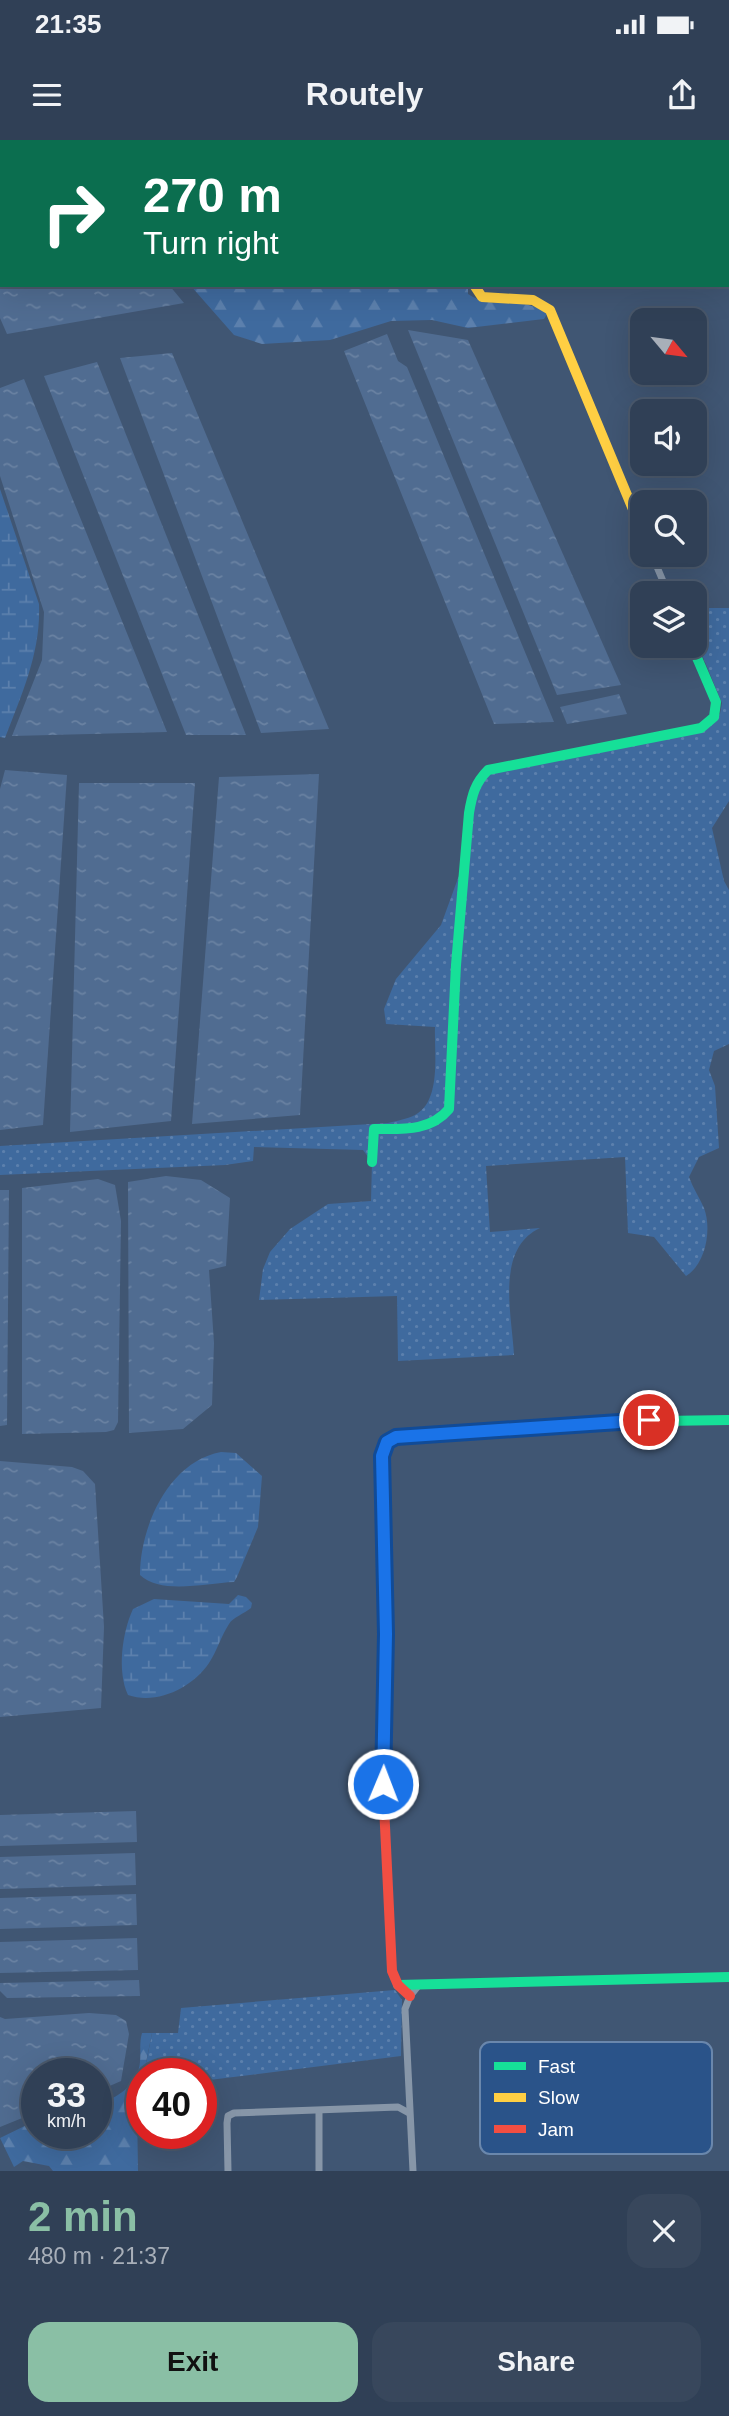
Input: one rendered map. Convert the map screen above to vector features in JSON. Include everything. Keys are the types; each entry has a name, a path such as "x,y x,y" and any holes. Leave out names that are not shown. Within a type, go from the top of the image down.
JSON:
{"street":[{"path":"475,287 482,297 533,300 550,310 630,502"},
{"path":"372,1162 374,1129 424,1126 443,1118 449,1109 465,859 472,793 479,779 488,770 701,728 714,717 716,702 697,658"},
{"path":"410,1996 398,1986 392,1971 383,1784 386,1634 382,1456 387,1442 396,1437 501,1432 593,1422 729,1420"},
{"path":"398,1986 729,1977"},
{"path":"413,2171 405,2009 418,1986"},
{"path":"398,2108 408,2094"},
{"path":"228,2171 228,2116 242,2112 398,2108 409,2113"},
{"path":"319,2112 319,2171"}],"green space":[{"path":"192,287 468,287 468,294 478,299 529,305 547,314 544,319 468,328 432,320 391,321 330,340 262,344 234,335"},
{"path":"0,489 39,604 34,656 5,738 0,737"},
{"path":"707,608 729,608 729,801 712,828 724,881 729,890 729,1044 714,1051 709,1070 715,1086 719,1148 699,1157 689,1177 704,1208 707,1236 703,1255 686,1276 654,1237 628,1233 625,1157 486,1166 490,1232 540,1228 526,1238 511,1267 509,1303 514,1355 398,1361 397,1296 259,1300 263,1269 270,1252 290,1229 328,1204 371,1201 372,1162 363,1150 254,1147 253,1161 225,1165 0,1175 0,1146 388,1123 415,1115 424,1108 433,1088 435,1027 386,1024 384,1009 396,979 441,925 465,859 472,793 488,770 681,734 720,714 722,703 703,658 707,658"},
{"path":"221,1452 236,1453 262,1476 258,1527 237,1577 234,1582 184,1586 160,1585 149,1581 140,1575 141,1556 145,1537 161,1499 186,1469 202,1458"},
{"path":"238,1595 246,1597 252,1603 251,1608 231,1622 202,1672 184,1687 162,1696 139,1698 128,1695 123,1675 122,1652 133,1609 154,1599 229,1604"},
{"path":"395,1990 402,2000 401,2056 217,2079 217,2058 147,2058 152,2033 178,2033 181,2008"},
{"path":"142,2033 152,2033 147,2058 140,2058"},
{"path":"125,2090 126,2149 138,2149 138,2171 53,2171 49,2166 23,2161 14,2167 0,2138 21,2128 21,2149 112,2149 112,2098"}],"water":[{"path":"0,287 171,287 184,303 7,334 0,318"},
{"path":"408,330 468,340 621,685 557,695"},
{"path":"387,334 398,361 407,367 554,722 494,724 344,351"},
{"path":"172,353 329,729 261,733 120,358"},
{"path":"97,362 246,735 186,735 44,376"},
{"path":"24,379 167,732 12,736 42,660 44,612 0,476 0,388"},
{"path":"619,694 627,714 567,724 560,707"},
{"path":"5,770 67,775 43,1125 0,1130 0,789"},
{"path":"319,774 300,1115 192,1124 219,777"},
{"path":"79,783 195,783 171,1121 70,1132"},
{"path":"166,1176 201,1180 230,1198 226,1266 209,1270 214,1343 212,1405 183,1429 129,1433 128,1182"},
{"path":"98,1179 115,1185 121,1221 118,1422 114,1430 106,1432 22,1434 22,1188"},
{"path":"0,1190 9,1190 7,1425 0,1426"},
{"path":"0,1461 72,1467 83,1471 95,1484 104,1627 101,1708 0,1717"},
{"path":"136,1811 137,1842 0,1846 0,1815"},
{"path":"135,1853 136,1885 0,1889 0,1857"},
{"path":"136,1894 137,1925 0,1929 0,1898"},
{"path":"137,1938 138,1970 0,1973 0,1942"},
{"path":"139,1980 140,1996 7,1998 0,1991 0,1983"},
{"path":"89,2013 116,2015 126,2021 129,2034 121,2081 112,2085 112,2058 21,2058 21,2118 0,2127 0,2017 5,2019"}],"traffic: fast":[{"path":"372,1162 374,1129 414,1128 433,1122 449,1109 456,965 469,813 480,780 488,770 701,728 714,717 716,702 697,658"},
{"path":"455,1434 593,1422 729,1420"},
{"path":"398,1985 729,1977"}],"traffic: slow":[{"path":"475,287 482,297 533,300 550,310 630,502"},
{"path":"385,1666 382,1456 387,1442 396,1437 455,1434"}],"traffic: jam":[{"path":"385,1666 383,1785 392,1971 398,1985 410,1996"}],"route":[{"path":"383,1784 386,1634 382,1456 387,1442 396,1437 649,1420"}]}
